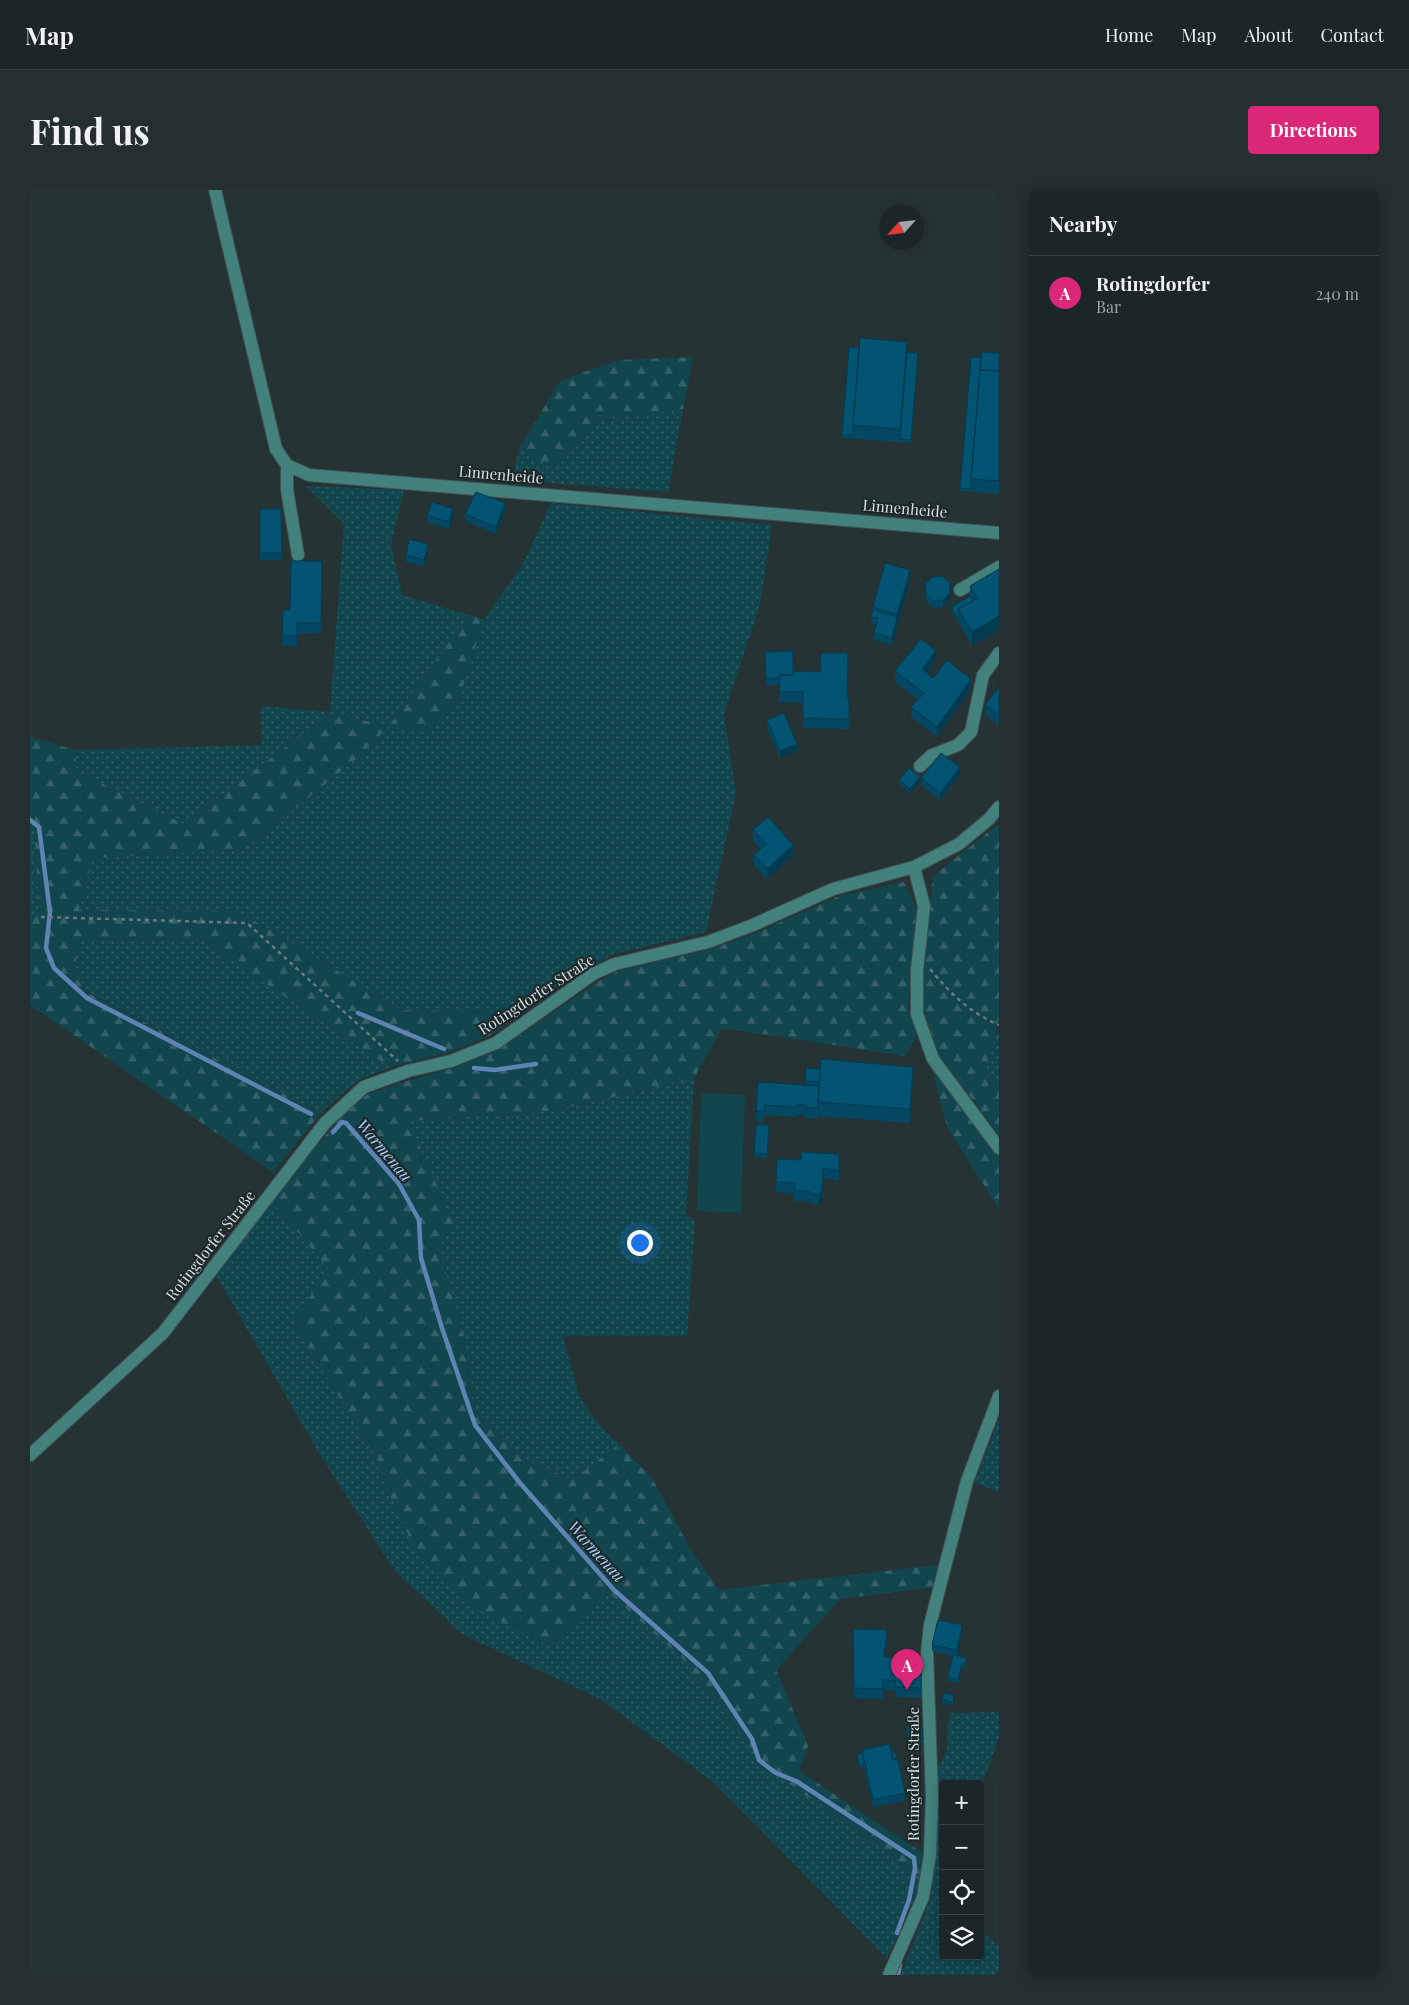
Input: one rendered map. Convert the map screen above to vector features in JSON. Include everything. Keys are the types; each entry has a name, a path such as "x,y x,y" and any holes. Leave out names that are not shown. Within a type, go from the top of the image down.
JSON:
{"street":[{"path":"215,190 276,449 287,465 287,490 298,555"},
{"name":"Linnenheide","path":"287,465 309,474 999,534"},
{"path":"960,590 999,567"},
{"path":"920,766 932,754 958,745 971,732 984,674 999,653"},
{"name":"Rotingdorfer Straße","path":"30,1454 163,1334 325,1122 364,1087 408,1070 451,1061 496,1043 593,974 615,964 708,942 753,925 833,889 914,867 960,844 989,819 999,807"},
{"path":"914,867 924,906 917,970 917,1014 933,1058 999,1148"},
{"name":"Rotingdorfer Straße","path":"889,1975 923,1897 930,1856 932,1788 927,1653 930,1625 967,1481 999,1396"}],"path":[{"path":"40,917 247,923 408,1070"},
{"path":"919,957 951,994 981,1018 999,1025"}],"green space":[{"path":"693,357 683,409 596,421 554,470 520,447 560,381 618,360"},
{"path":"683,409 668,492 512,480 520,447 554,470 596,421"},
{"path":"306,486 404,490 391,545 402,595 469,615 389,726 457,706 484,619 522,566 551,503 772,525 760,605 724,714 736,793 706,932 614,954 557,987 496,1012 401,1010 237,911 79,910 93,858 244,849 360,756 388,727 330,713 184,824 75,770 76,750 262,745 261,706 330,712 344,524"},
{"path":"469,615 484,619 457,706 428,733 389,726"},
{"path":"330,713 389,726 360,756 244,849 93,858 79,910 237,911 401,1010 496,1012 557,987 489,1036 450,1052 390,1067 198,938 81,939 74,969 86,992 321,1113 273,1172 30,1005 30,915 40,918 34,829 30,827 30,737 76,750 75,770 184,824"},
{"path":"996,826 999,826 999,1018 984,1076 999,1081 999,1135 939,1055 923,1008 923,970 933,876"},
{"path":"30,827 34,829 40,919 30,915"},
{"path":"904,882 916,908 908,1006 917,1035 905,1056 722,1028 694,1078 553,1111 409,1121 455,1228 437,1243 463,1331 476,1413 520,1457 573,1480 619,1444 652,1478 690,1548 719,1590 938,1565 934,1587 840,1599 776,1670 808,1746 799,1771 923,1853 920,1877 766,1767 682,1658 608,1592 553,1648 479,1610 417,1554 388,1491 380,1464 294,1322 328,1268 271,1200 342,1116 368,1094 456,1067 498,1050 599,981 618,971 711,949 756,933 837,897"},
{"path":"198,938 390,1067 355,1082 321,1113 86,991 74,969 81,939"},
{"path":"996,1032 999,1033 999,1081 984,1076"},
{"path":"930,1062 999,1156 999,1209 947,1127"},
{"path":"694,1078 686,1217 695,1218 687,1336 563,1336 579,1396 596,1421 619,1444 574,1480 520,1457 476,1413 463,1331 437,1243 409,1121 553,1111"},
{"path":"701,1093 745,1095 741,1213 697,1211"},
{"path":"271,1200 329,1268 294,1322 380,1464 388,1491 553,1648 608,1591 682,1658 766,1767 920,1877 916,1895 887,1958 713,1782 600,1699 462,1634 395,1571 320,1455 216,1275"},
{"path":"999,1419 999,1492 975,1483"},
{"path":"999,1712 999,1737 984,1780 939,1780 939,1960 984,1960 984,1933 999,1946 999,1975 901,1975 931,1898 937,1770 947,1751 949,1713"}],"building":[{"path":"860,338 907,342 900,429 853,425"},
{"path":"849,347 859,348 853,435 842,435"},
{"path":"907,352 918,353 911,440 900,439"},
{"path":"981,352 999,353 999,371 980,370"},
{"path":"971,357 981,358 971,489 960,488"},
{"path":"980,370 999,371 999,481 971,479"},
{"path":"476,492 505,503 496,527 465,514"},
{"path":"432,502 453,509 449,522 427,515"},
{"path":"260,509 281,509 282,553 260,553"},
{"path":"409,539 428,544 424,560 406,555"},
{"path":"291,561 322,561 321,623 297,623 297,636 282,636 283,610 290,610"},
{"path":"885,563 910,570 897,614 873,607"},
{"path":"999,569 999,616 972,632 958,609 978,598 970,586"},
{"path":"942,576 950,583 950,593 943,600 933,601 926,594 925,584 932,577"},
{"path":"970,596 973,601 958,609 958,619 951,607"},
{"path":"873,610 897,617 892,638 874,633 878,618 871,617"},
{"path":"921,639 936,651 922,669 933,678 947,660 971,679 937,727 911,707 924,693 895,671"},
{"path":"793,651 793,675 780,675 780,678 766,679 765,652"},
{"path":"821,653 848,653 847,698 849,698 849,719 803,718 803,692 779,692 780,675 793,675 793,671 820,672"},
{"path":"999,687 999,715 985,705"},
{"path":"784,713 797,744 780,751 767,720"},
{"path":"941,753 960,767 940,793 921,778"},
{"path":"909,768 920,777 910,789 899,780"},
{"path":"768,817 793,845 767,869 754,855 766,844 753,830"},
{"path":"821,1059 913,1067 910,1109 818,1102"},
{"path":"806,1068 820,1069 819,1082 805,1081"},
{"path":"758,1082 819,1086 818,1108 806,1108 806,1105 798,1104 797,1107 764,1105 764,1112 756,1111"},
{"path":"756,1125 769,1125 767,1154 754,1153"},
{"path":"801,1152 839,1154 839,1171 823,1168 822,1192 819,1194 794,1190 795,1183 776,1182 777,1159 801,1160"},
{"path":"938,1620 962,1625 957,1650 932,1645"},
{"path":"853,1629 887,1630 884,1657 912,1658 912,1671 921,1672 921,1688 895,1687 895,1680 883,1680 883,1689 854,1688"},
{"path":"953,1655 966,1658 966,1664 962,1663 958,1680 948,1677"},
{"path":"944,1693 954,1695 953,1702 942,1699"},
{"path":"907,1725 922,1728 923,1739 918,1739 919,1746 907,1747"},
{"path":"890,1744 893,1760 898,1760 905,1793 873,1800 862,1750"},
{"path":"892,1752 895,1752 897,1758 893,1758"},
{"path":"862,1753 864,1764 859,1765 857,1755"}],"waterway":[{"name":"Warmenau","path":"30,820 39,827 50,912 46,948 54,968 87,998 311,1114"},
{"path":"358,1013 444,1049"},
{"path":"474,1068 495,1070 536,1064"},
{"name":"Warmenau","path":"333,1132 342,1122 346,1123 399,1184 419,1220 421,1258 442,1328 475,1425 520,1483 614,1590 708,1673 752,1739 759,1760 776,1773 796,1781 914,1858 915,1868 909,1900 897,1933"},
{"name":"Warmenau","path":"898,1975 900,1964"}],"place":[{"name":"Rotingdorfer","path":"907,1690"}]}
